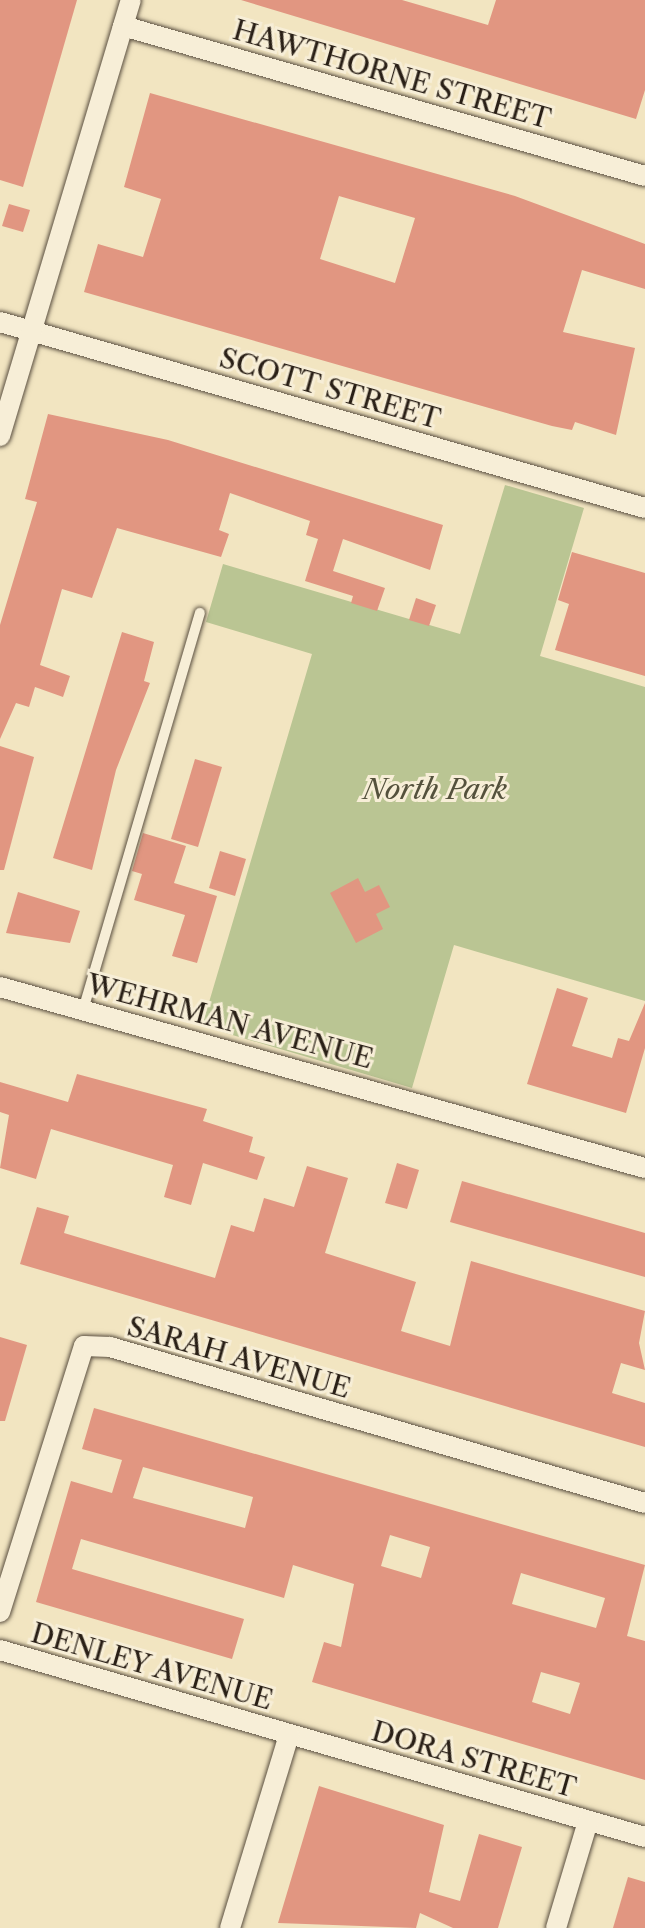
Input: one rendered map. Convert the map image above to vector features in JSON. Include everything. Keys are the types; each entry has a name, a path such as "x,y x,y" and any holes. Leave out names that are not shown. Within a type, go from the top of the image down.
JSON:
{"street":[{"path":"0,436 131,0"},
{"name":"HAWTHORNE STREET","path":"123,26 645,176"},
{"name":"SCOTT STREET","path":"0,322 645,508"},
{"name":"WEHRMAN AVENUE","path":"0,987 645,1168"},
{"name":"SARAH AVENUE","path":"0,1612 84,1346 110,1347 645,1503"},
{"name":"DENLEY AVENUE","path":"0,1650 289,1735"},
{"path":"230,1928 289,1735"},
{"name":"DORA STREET","path":"289,1735 645,1837"},
{"path":"556,1928 588,1821"}],"lane":[{"path":"83,1010 200,613"}],"green space":[{"name":"North Park","path":"505,485 584,508 540,656 645,687 645,1001 454,945 412,1088 202,1026 312,654 206,622 223,564 460,634"}],"building":[{"path":"0,0 77,0 23,187 0,180"},
{"path":"241,0 402,0 488,25 496,0 645,0 645,90 636,119"},
{"path":"150,93 515,196 645,244 645,289 582,270 563,332 635,348 616,435 575,422 572,430 552,426 84,292 98,244 143,257 161,199 124,187","holes":["339,196 415,218 395,283 320,259"]},
{"path":"9,204 30,210 23,232 2,226"},
{"path":"48,414 168,440 443,525 430,570 343,539 333,571 385,588 377,611 351,603 353,596 305,581 318,539 306,535 310,521 230,493 219,530 229,534 221,557 117,528 92,598 62,589 40,665 70,676 63,697 35,687 29,707 16,703 0,739 0,625 37,502 25,499"},
{"path":"572,552 645,573 645,676 555,650 569,604 558,600"},
{"path":"416,598 436,605 429,626 409,620"},
{"path":"122,632 154,642 144,681 150,683 116,770 92,870 53,858"},
{"path":"0,746 34,757 4,870 0,870"},
{"path":"195,759 222,767 198,847 171,839"},
{"path":"143,833 186,846 174,883 217,896 197,963 172,956 185,915 134,900 142,874 132,871"},
{"path":"220,851 246,859 235,896 209,888"},
{"path":"358,878 365,892 379,885 390,907 376,914 383,929 356,943 330,893"},
{"path":"18,892 80,911 70,943 6,933"},
{"path":"557,988 588,998 572,1046 612,1058 618,1038 629,1041 645,1003 645,1048 626,1113 527,1084"},
{"path":"77,1074 207,1109 203,1121 253,1137 249,1152 265,1157 257,1180 203,1163 191,1205 164,1197 173,1165 51,1129 36,1179 0,1168 9,1115 0,1112 0,1082 68,1102"},
{"path":"397,1163 419,1170 407,1209 385,1203"},
{"path":"307,1166 348,1178 325,1253 416,1282 401,1331 450,1346 471,1261 645,1311 639,1343 645,1370 621,1363 612,1393 645,1403 645,1447 20,1264 37,1207 69,1216 64,1233 215,1278 231,1225 254,1232 264,1198 294,1207"},
{"path":"462,1181 645,1233 645,1277 450,1222"},
{"path":"0,1337 27,1345 5,1421 0,1421"},
{"path":"94,1408 645,1565 627,1636 645,1641 645,1780 312,1682 324,1642 341,1647 354,1584 293,1565 284,1598 81,1539 72,1569 244,1619 232,1659 36,1602 71,1481 112,1493 122,1460 82,1449","holes":["143,1467 253,1497 245,1528 133,1498","390,1535 430,1547 421,1578 381,1566","521,1573 605,1598 596,1628 512,1604","541,1672 580,1683 570,1714 532,1702"]},
{"path":"319,1786 444,1825 429,1892 460,1901 479,1834 522,1847 498,1928 453,1928 420,1913 416,1928 278,1923"},
{"path":"628,1877 645,1882 645,1928 613,1928"}]}
